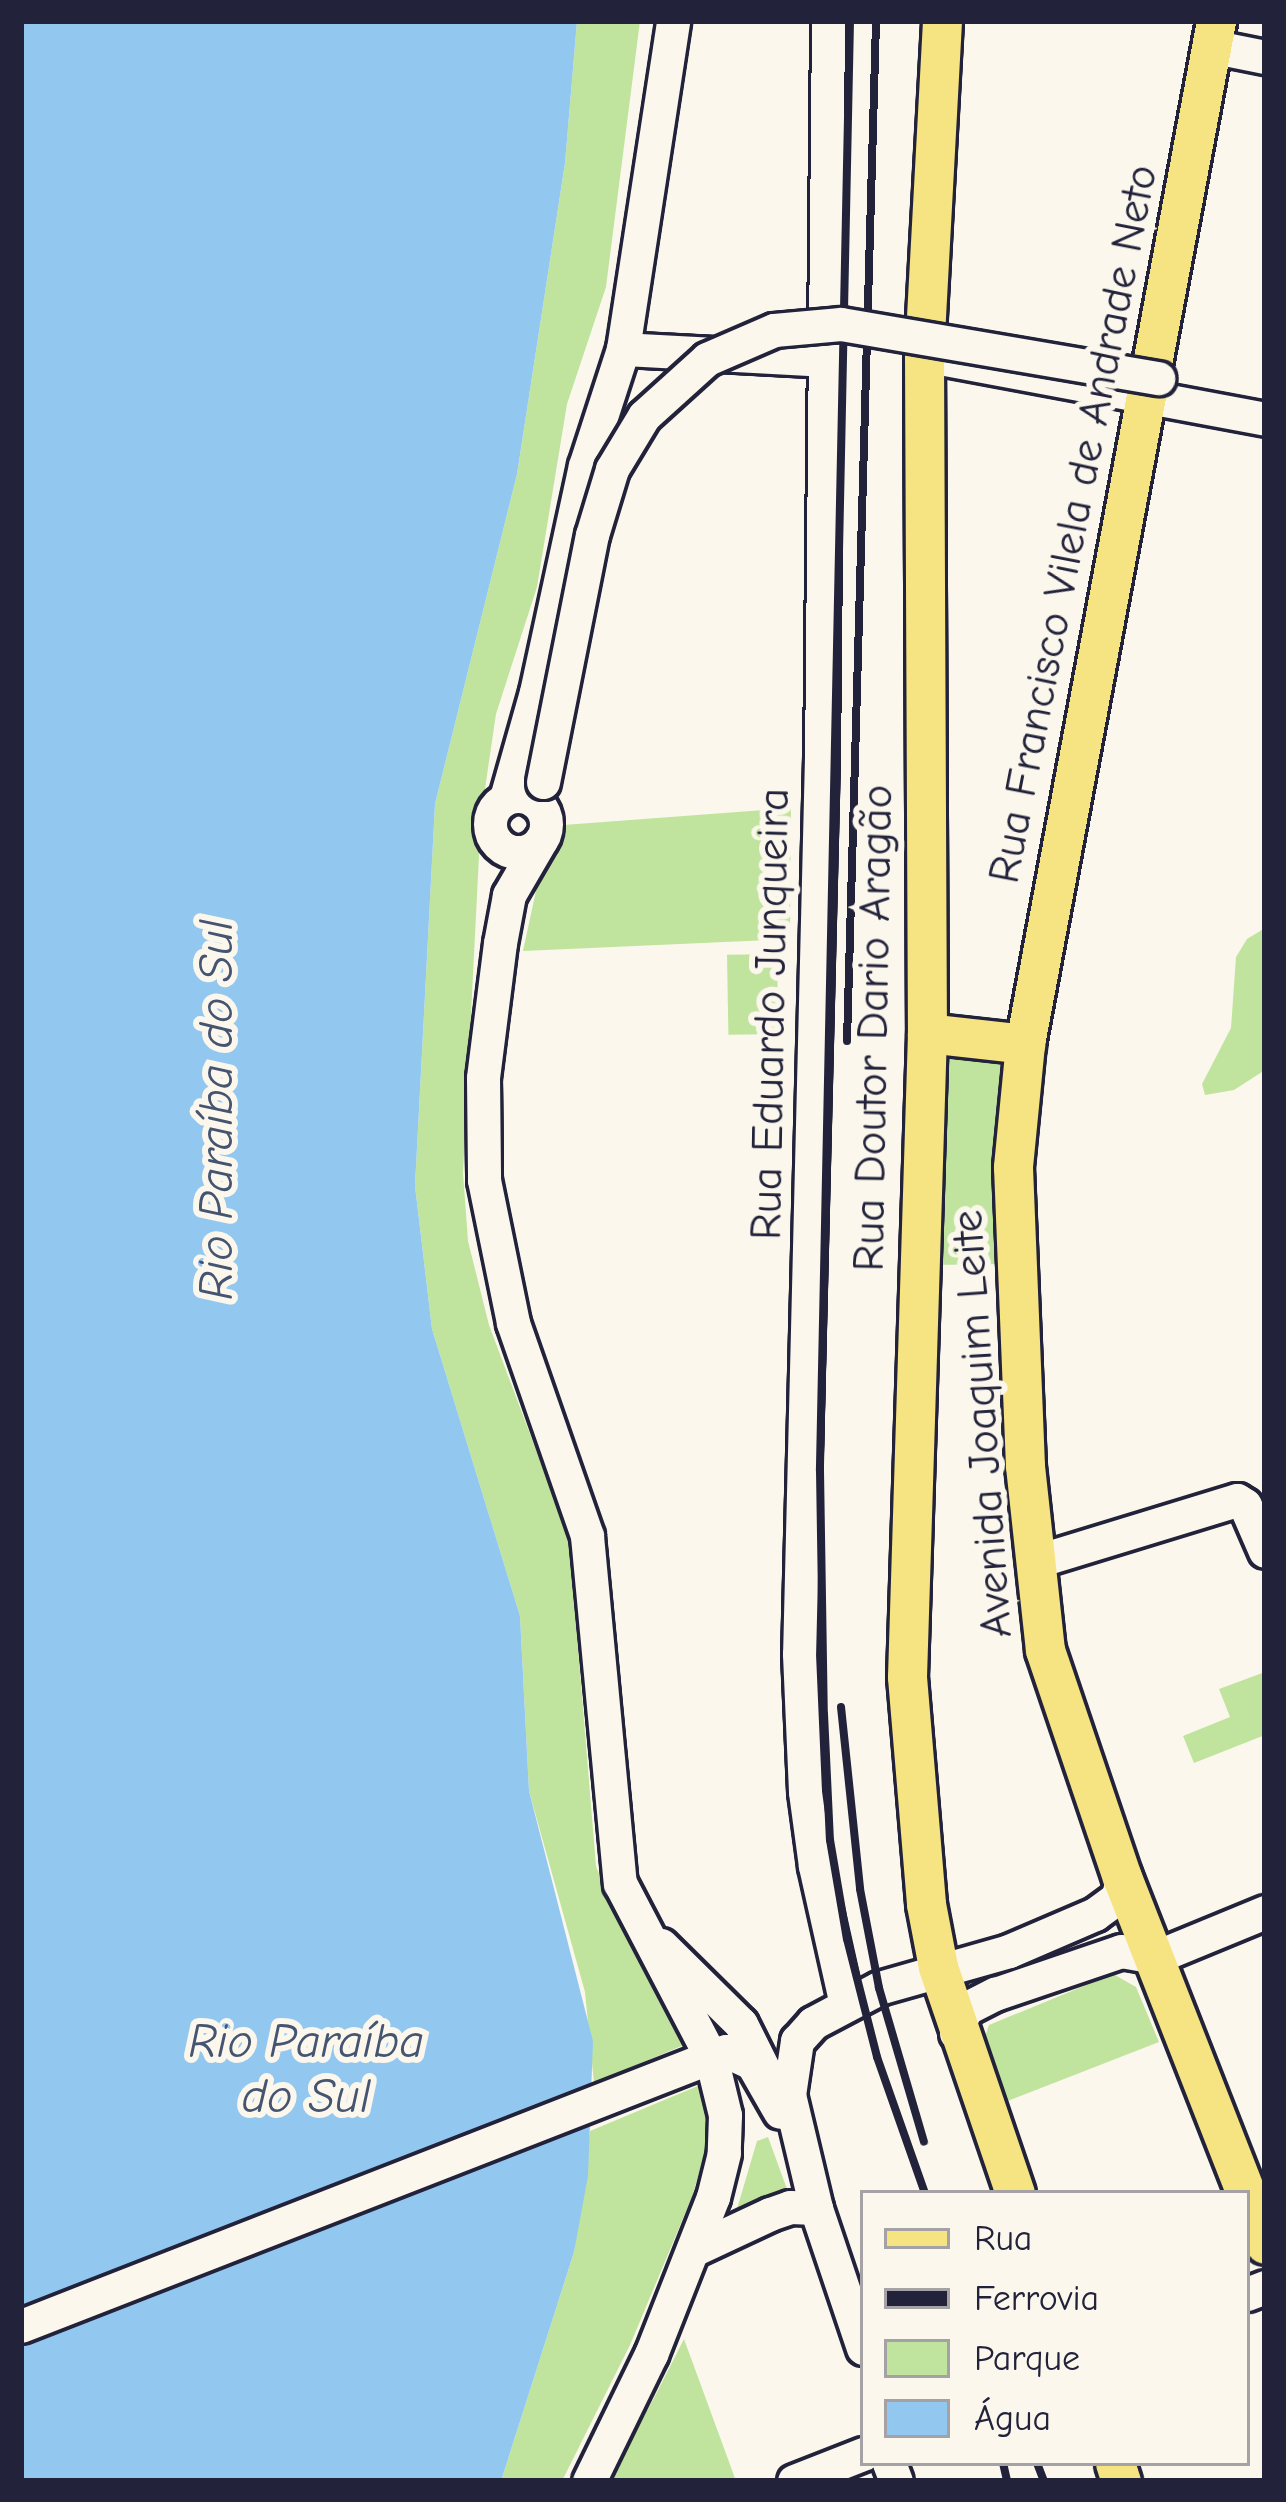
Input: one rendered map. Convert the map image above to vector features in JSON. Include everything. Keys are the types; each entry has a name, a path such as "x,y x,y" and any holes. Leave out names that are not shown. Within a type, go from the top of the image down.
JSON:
{"main road":[{"name":"Rua Doutor Dario Aragão","path":"942,21 924,355 927,1034 907,1677 926,1904 940,1973 956,2033 1014,2190"},
{"name":"Rua Francisco Vilela de Andrade Neto","path":"1024,1044 1213,33"},
{"path":"927,1034 1024,1044"},
{"name":"Avenida Joaquim Leite","path":"1024,1044 1012,1167 1034,1562 1045,1650 1122,1877 1244,2190"},
{"name":"Avenida Joaquim Leite","path":"1250,2205 1265,2244"}],"street":[{"path":"589,2481 651,2354 693,2249 724,2153 725,2115 698,2063 617,1871 587,1536 513,1323 484,1180 483,1078 508,895 541,840 546,822 529,795 536,692 585,466 623,349 673,21"},
{"name":"Rua Eduardo Junqueira","path":"827,21 825,360 799,1654 805,1792 814,1866 846,2005"},
{"path":"1213,33 1265,57"},
{"path":"508,895 490,831 491,815 529,795 612,469 664,394 726,349 773,330 841,324 1265,400"},
{"path":"623,349 825,360"},
{"path":"924,355 1265,419"},
{"path":"490,831 512,851 530,850 541,840"},
{"path":"1034,1562 1237,1500 1245,1505 1265,1551"},
{"path":"860,2339 806,2173 788,2068 804,2031 879,1988 1017,1948 1095,1914 1118,1897 1122,1877"},
{"path":"956,2033 965,2009 995,1994 1121,1951 1156,1957 1265,1912"},
{"path":"634,1918 741,2024 806,2173"},
{"path":"21,2326 731,2051 747,2058 780,2112"},
{"path":"693,2249 742,2223 790,2207 816,2208"},
{"path":"794,2481 860,2455"}],"green space":[{"path":"577,21 640,21 606,287 567,404 537,587 496,714 481,816 463,1173 468,1241 489,1325 569,1538 596,1866 609,1901 691,2042 594,2083 585,1992 529,1791 520,1616 432,1329 415,1186 435,804 517,474 565,163"},
{"path":"791,808 790,939 523,951 550,826"},
{"path":"1265,928 1265,1070 1234,1090 1205,1095 1202,1084 1231,1028 1236,957 1247,939"},
{"path":"777,954 778,1034 728,1035 727,955"},
{"path":"929,1047 1018,1050 1005,1264 930,1265"},
{"path":"1265,1672 1265,1735 1194,1763 1183,1736 1230,1717 1219,1689"},
{"path":"1113,1974 1136,1987 1159,2042 1005,2102 982,2045 989,2025"},
{"path":"705,2083 708,2141 692,2197 630,2345 562,2481 501,2481 574,2252 590,2131"},
{"path":"768,2137 791,2200 734,2219 757,2141"},
{"path":"684,2339 736,2481 608,2481 654,2398"}],"water":[{"name":"Rio Paraíba do Sul","path":"21,21 577,21 565,163 517,474 435,804 415,1186 432,1329 520,1616 529,1791 593,2041 588,2176 574,2252 501,2481 21,2481"}],"railway":[{"path":"850,21 820,1471 824,1714 830,1840 847,1939 877,2057 924,2190"},
{"path":"847,1041 876,21"},
{"path":"841,1707 860,1889 879,1988 924,2142"},
{"path":"1004,2466 1007,2481"},
{"path":"1038,2466 1044,2481"}]}
